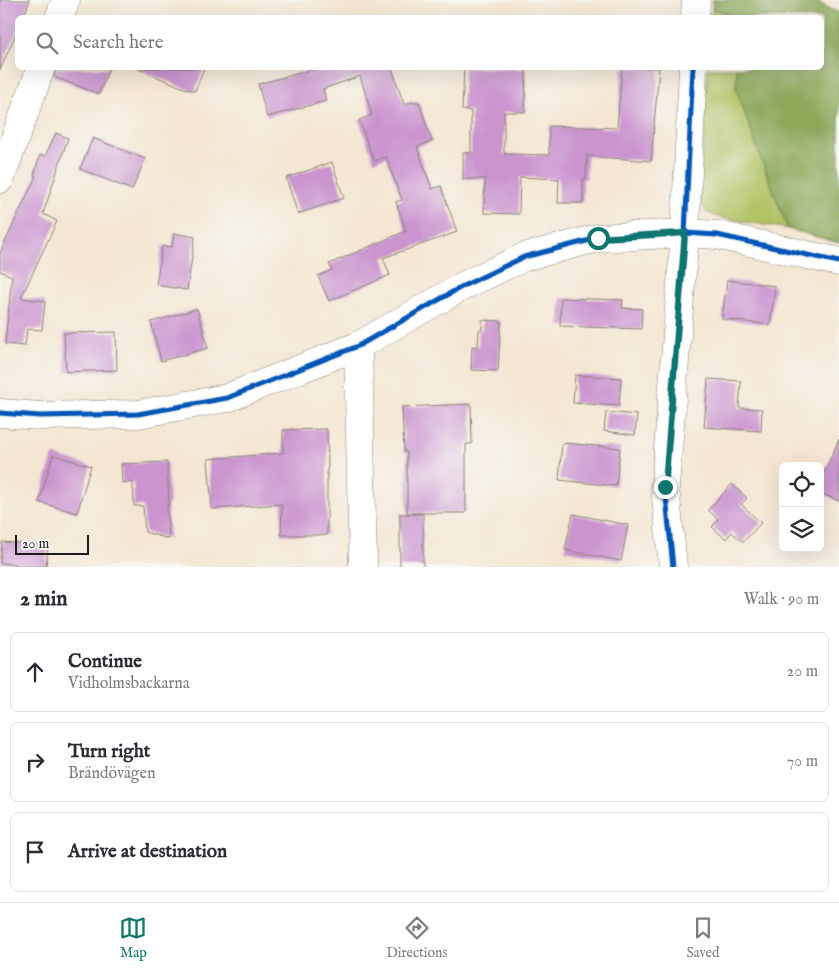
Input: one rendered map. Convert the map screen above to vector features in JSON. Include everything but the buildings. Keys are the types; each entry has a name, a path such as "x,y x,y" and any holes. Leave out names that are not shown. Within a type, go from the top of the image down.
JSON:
{"street":[{"path":"60,15 66,0"},
{"path":"695,15 696,0"},
{"path":"0,178 40,70"},
{"path":"673,567 665,487 685,233 693,70"},
{"path":"0,413 40,416 138,414 227,398 358,346 463,286 524,256 598,238 685,233 717,235 839,262"},
{"path":"358,346 364,567"}],"green space":[{"path":"713,0 813,0 839,13 839,243 788,229 736,88 737,70 824,70 824,15 730,15 712,8"},
{"path":"712,8 730,15 712,15"},
{"path":"708,70 737,70 736,88 788,229 718,217 706,212 699,199"}],"cycle path":[{"path":"673,567 665,487 685,233 693,70"},
{"path":"0,413 40,416 138,414 227,398 358,346 463,286 524,257 598,238 685,233 717,235 839,262"}],"route":[{"path":"598,238 685,233 665,487"}]}
